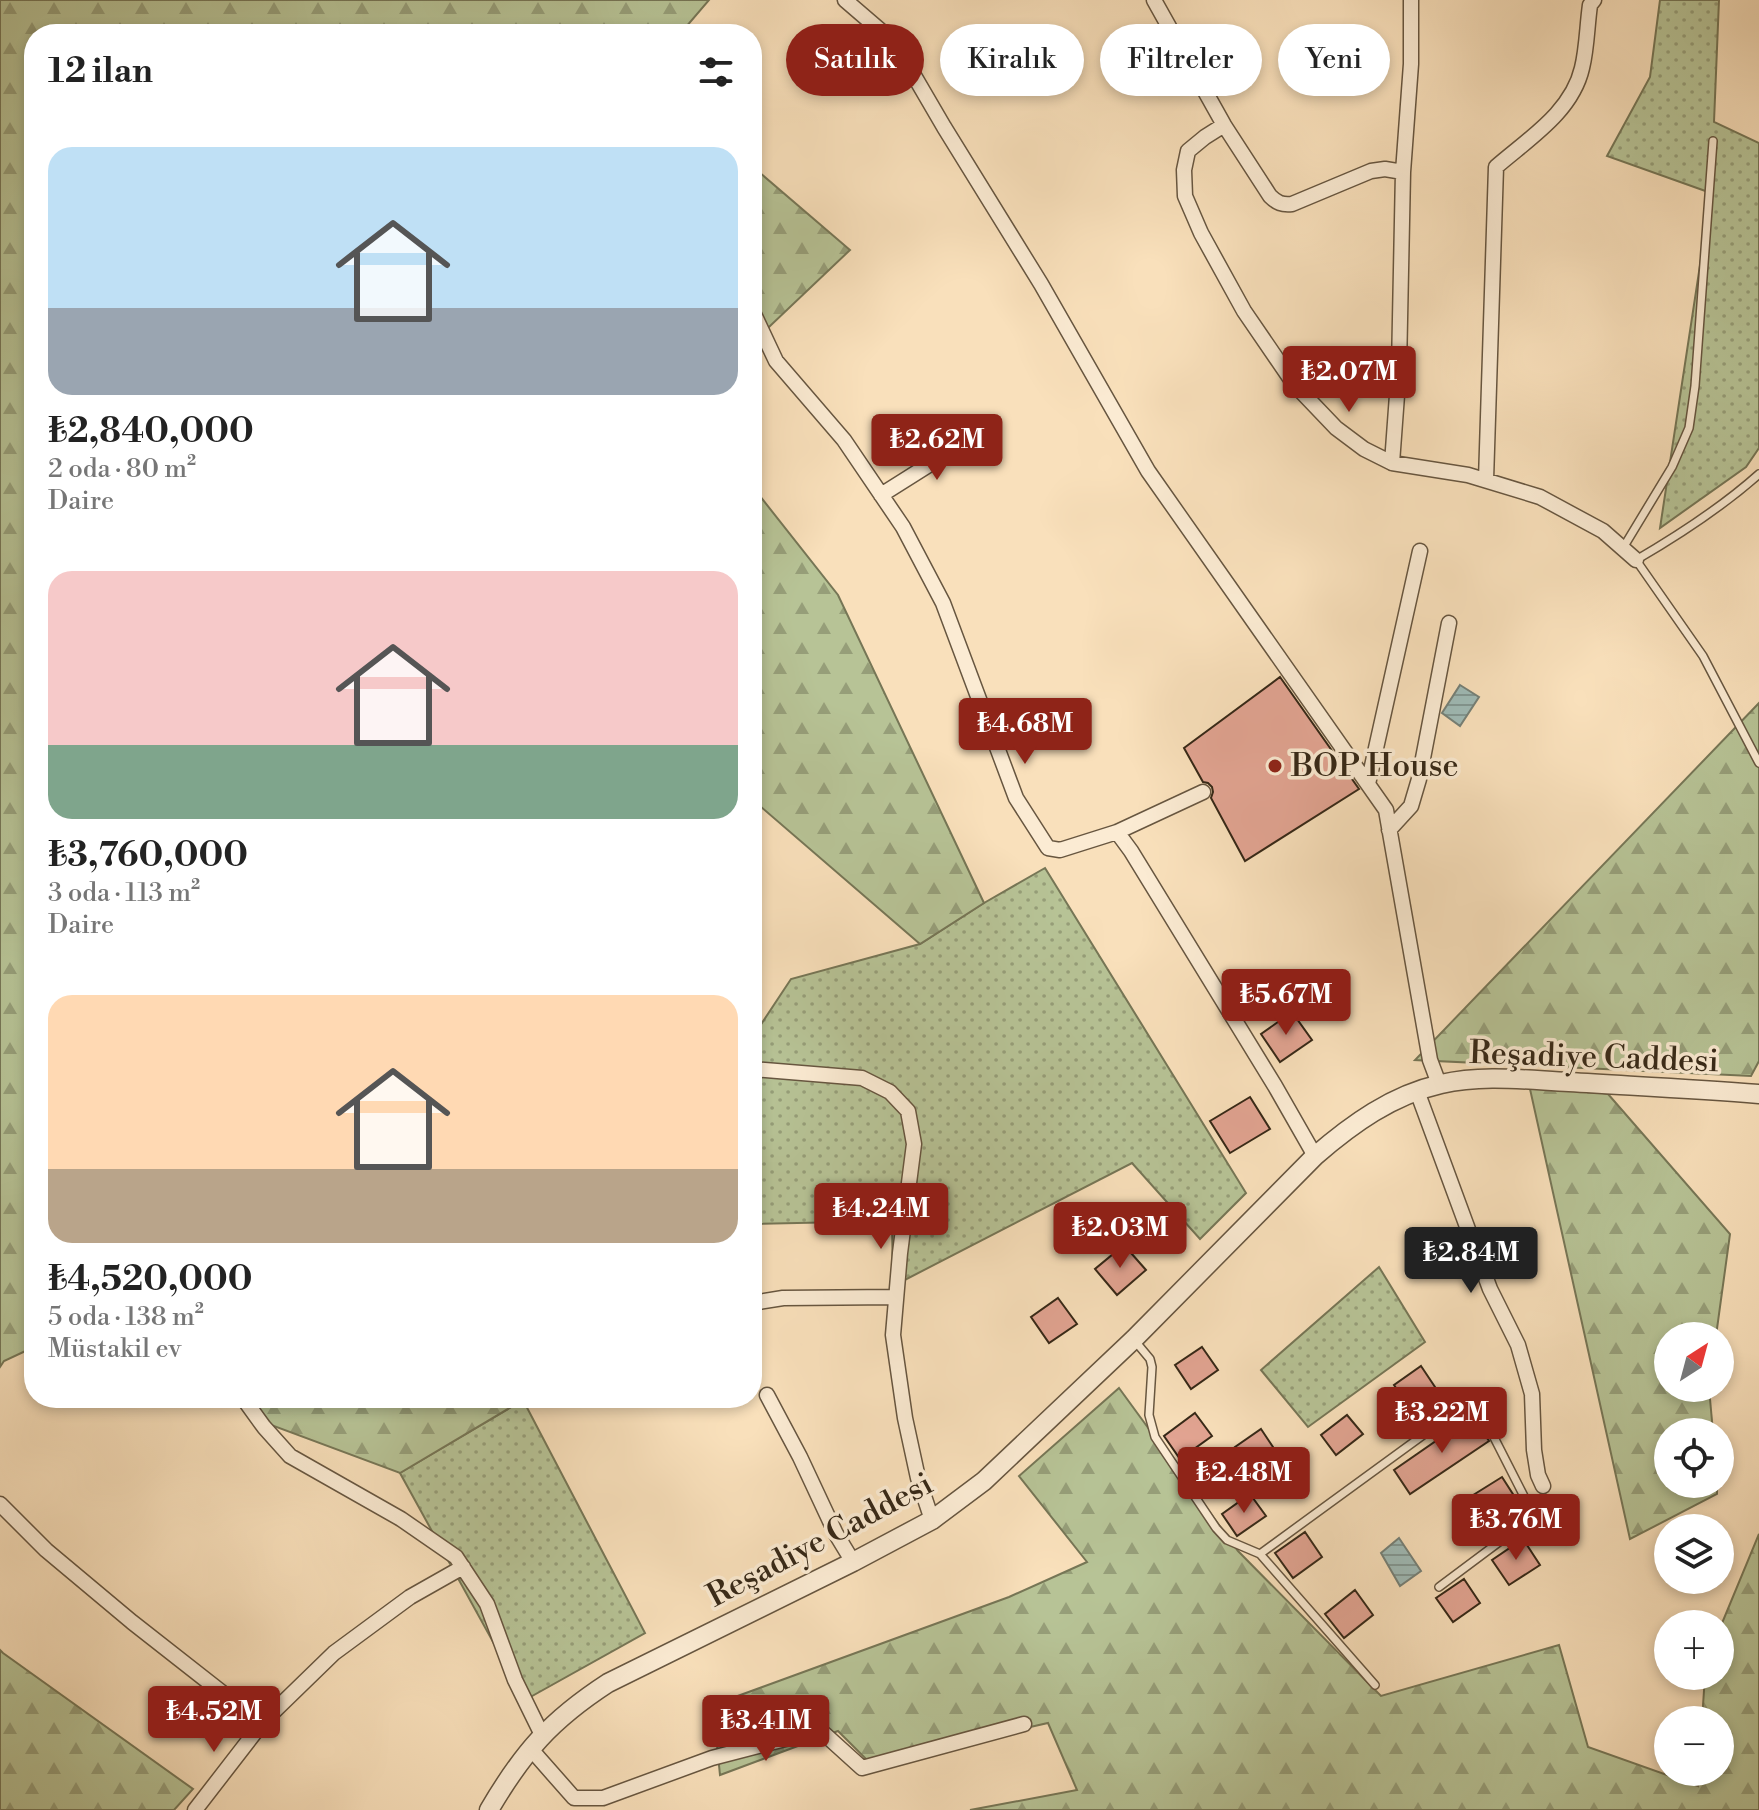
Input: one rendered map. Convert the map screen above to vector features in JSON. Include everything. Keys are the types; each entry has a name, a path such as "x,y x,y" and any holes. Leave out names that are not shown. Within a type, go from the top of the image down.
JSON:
{"street":[{"path":"845,0 895,43 1041,284 1148,471 1386,810 1430,1060 1439,1084"},
{"path":"1154,0 1224,125 1275,201 1292,204 1371,171 1385,169 1403,172"},
{"path":"1392,463 1399,368 1411,0"},
{"path":"1486,480 1496,167 1559,112 1577,83 1582,68 1590,5 1594,0"},
{"path":"1224,125 1188,151 1184,170 1185,196 1201,233 1244,311 1294,384 1336,428 1364,449 1392,463 1468,475 1540,497 1603,531 1636,560"},
{"path":"762,331 776,361 844,440 903,527 943,603 1016,798 1045,845 1060,850 1117,832 1203,792"},
{"path":"881,495 973,437"},
{"path":"1368,784 1420,551"},
{"path":"1389,830 1411,806 1419,779 1449,623"},
{"path":"1117,832 1315,1156"},
{"path":"762,1070 862,1078 890,1092 908,1111 914,1144 893,1335 905,1418 918,1478 932,1520"},
{"name":"Reşadiye Caddesi","path":"489,1810 536,1742 562,1716 608,1683 932,1520 984,1481 1134,1339 1315,1156 1367,1115 1439,1084 1488,1078 1759,1094"},
{"path":"1417,1091 1490,1289 1518,1345 1532,1394 1534,1450 1543,1486"},
{"path":"762,1301 783,1298 896,1297"},
{"path":"767,1395 853,1562"},
{"path":"250,1408 290,1456 401,1519 456,1557 487,1604 536,1742 574,1798 603,1798 712,1758 820,1730 862,1768 1024,1724"},
{"path":"0,1504 46,1550 119,1612 263,1722"},
{"path":"195,1810 263,1722 334,1653 410,1597 463,1567"}],"lane":[{"path":"1623,548 1672,467 1689,428 1695,386 1713,141"},
{"path":"1759,474 1666,543 1636,560 1703,656 1759,763"},
{"path":"1134,1339 1150,1359 1152,1367 1149,1415 1155,1437 1216,1528 1227,1540 1260,1554 1375,1685"},
{"path":"1260,1554 1474,1398 1534,1516 1439,1587"}],"green space":[{"path":"0,0 709,0 689,24 24,24 24,1352 4,1361 0,1367"},
{"path":"1660,0 1719,0 1714,122 1759,143 1759,448 1746,467 1660,528 1711,193 1607,156 1650,77"},
{"path":"762,175 850,250 762,334"},
{"path":"762,499 838,595 984,903 920,944 762,808"},
{"path":"1759,703 1759,1061 1751,1076 1415,1060"},
{"path":"1045,868 1246,1193 1200,1239 1132,1163 893,1286 892,1221 762,1224 762,1023 791,979 920,944"},
{"path":"1528,1080 1608,1094 1730,1234 1718,1322 1654,1322 1654,1402 1710,1402 1712,1418 1654,1418 1654,1498 1709,1498 1678,1514 1654,1514 1654,1527 1630,1539"},
{"path":"1379,1267 1425,1342 1308,1427 1261,1370"},
{"path":"1119,1388 1238,1551 1381,1696 1559,1645 1588,1747 1654,1770 1654,1786 1734,1786 1734,1706 1703,1706 1704,1690 1734,1690 1734,1610 1727,1610 1759,1534 1759,1810 970,1810 1077,1790 1048,1723 870,1763 838,1731 720,1775 713,1705 1009,1597 1087,1562 1019,1476"},
{"path":"258,1408 510,1408 400,1473 271,1425"},
{"path":"510,1408 527,1408 645,1633 525,1700 400,1473"},
{"path":"0,1650 193,1789 174,1810 0,1810"}],"water":[{"path":"1460,685 1479,697 1460,726 1442,713"},
{"path":"1399,1538 1421,1571 1400,1586 1381,1553"}],"building":[{"name":"BOP House","path":"1280,677 1359,789 1245,861 1211,798 1212,787 1203,782 1184,748"},
{"path":"1292,1012 1312,1040 1280,1062 1261,1034"},
{"path":"1250,1097 1270,1129 1230,1153 1210,1121"},
{"path":"1124,1245 1146,1270 1117,1295 1095,1269"},
{"path":"1058,1298 1077,1324 1049,1343 1031,1317"},
{"path":"1202,1347 1218,1370 1191,1389 1175,1365"},
{"path":"1421,1366 1437,1390 1410,1408 1394,1385"},
{"path":"1195,1413 1212,1436 1180,1459 1164,1436"},
{"path":"1347,1415 1363,1434 1336,1455 1321,1435"},
{"path":"1472,1416 1489,1441 1410,1494 1394,1470"},
{"path":"1261,1429 1277,1453 1251,1471 1235,1447"},
{"path":"1502,1477 1518,1502 1487,1522 1470,1497"},
{"path":"1250,1494 1266,1516 1237,1536 1222,1514"},
{"path":"1305,1532 1322,1557 1293,1578 1275,1553"},
{"path":"1523,1539 1540,1565 1509,1585 1492,1560"},
{"path":"1464,1579 1480,1603 1453,1622 1436,1598"},
{"path":"1355,1590 1373,1615 1344,1638 1325,1614"}],"place":[{"name":"BOP House","path":"1275,766"}]}
